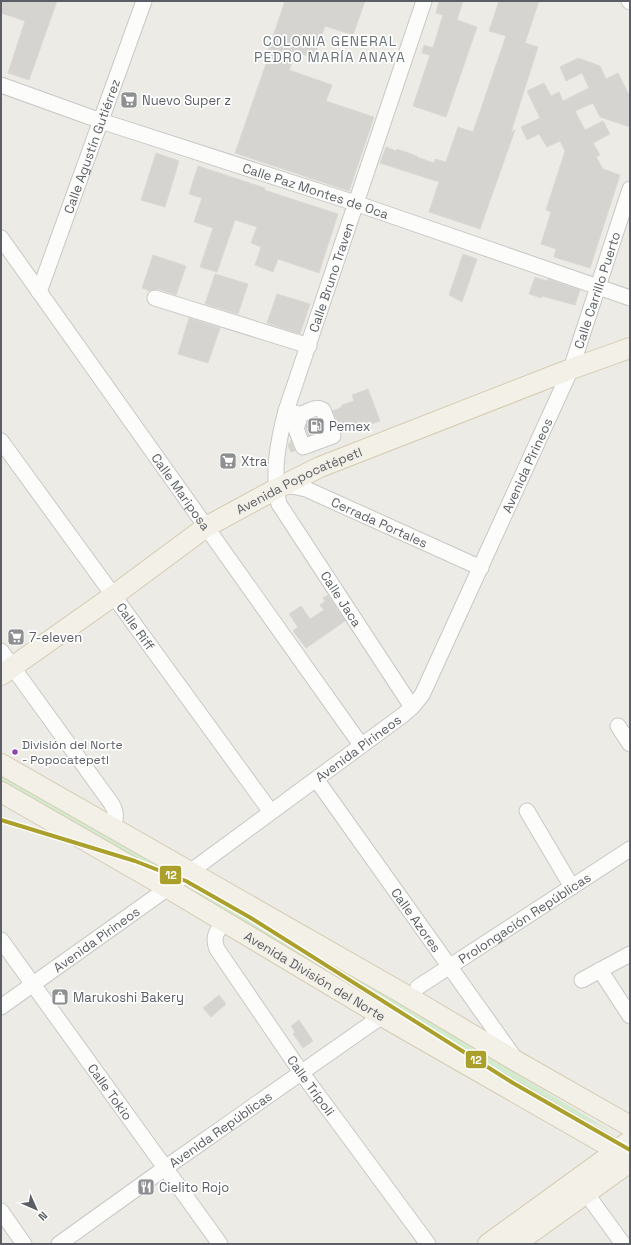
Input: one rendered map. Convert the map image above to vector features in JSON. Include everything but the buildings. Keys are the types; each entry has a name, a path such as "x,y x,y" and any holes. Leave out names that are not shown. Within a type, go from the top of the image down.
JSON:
{"main road":[{"name":"Avenida Popocatépetl","path":"5,664 113,596 206,527 276,489 320,467 571,369 630,348"},
{"name":"Avenida División del Norte","path":"1,764 402,993 516,1061 630,1126"},
{"name":"Avenida División del Norte","path":"1,792 168,888 382,1016 627,1153"},
{"path":"515,1244 586,1193 627,1153"},
{"path":"488,1244 627,1153"}],"street":[{"name":"Calle Agustín Gutiérrez","path":"39,292 144,1"},
{"name":"Calle Bruno Traven","path":"276,489 277,450 306,414 309,346 355,203 424,1"},
{"name":"Calle Paz Montes de Oca","path":"1,85 101,121 355,203 630,298"},
{"name":"Calle Carrillo Puerto","path":"571,369 599,288 630,189"},
{"name":"Calle Mariposa","path":"1,238 361,745"},
{"path":"155,298 309,346"},
{"name":"Avenida Pirineos","path":"1,1007 168,888 412,707 422,695 571,369"},
{"path":"318,408 323,410 332,436 312,444 303,447 296,429 306,414 318,408"},
{"name":"Calle Riff","path":"1,441 271,812"},
{"path":"312,444 320,467"},
{"name":"Cerrada Portales","path":"276,489 292,486 306,489 481,568"},
{"name":"Calle Jaca","path":"276,489 279,504 412,707"},
{"path":"5,664 111,803 116,811 116,818 113,828"},
{"path":"618,726 630,744"},
{"name":"Calle Azores","path":"316,779 516,1061"},
{"path":"527,811 572,887"},
{"name":"Prolongación Repúblicas","path":"418,987 630,849"},
{"name":"Calle Trípoli","path":"225,922 218,929 215,936 214,942 217,949 301,1072 428,1244"},
{"name":"Calle Tokio","path":"1,940 220,1244"},
{"path":"582,980 630,954"},
{"path":"600,970 630,1016"},
{"name":"Avenida Repúblicas","path":"59,1244 382,1016"},
{"path":"586,1193 623,1244"},
{"path":"1,1212 24,1244"}],"green space":[{"path":"1,772 169,868 158,874 1,785"},
{"path":"201,885 611,1131 526,1092 195,893"}],"tunnel":[{"path":"309,414 317,435"}],"transit line":[{"name":"12","path":"1,820 135,861 186,881 251,918 513,1083 630,1150"}],"place":[{"name":"Nuevo Super z","path":"129,100"},
{"name":"Pemex","path":"316,426"},
{"name":"Xtra","path":"228,461"},
{"name":"7-eleven","path":"16,637"},
{"name":"División del Norte - Popocatepetl","path":"15,752"},
{"name":"Marukoshi Bakery","path":"60,997"},
{"name":"Cielito Rojo","path":"146,1187"}],"district":[{"name":"COLONIA GENERAL PEDRO MARÍA ANAYA","path":"330,50"}]}
